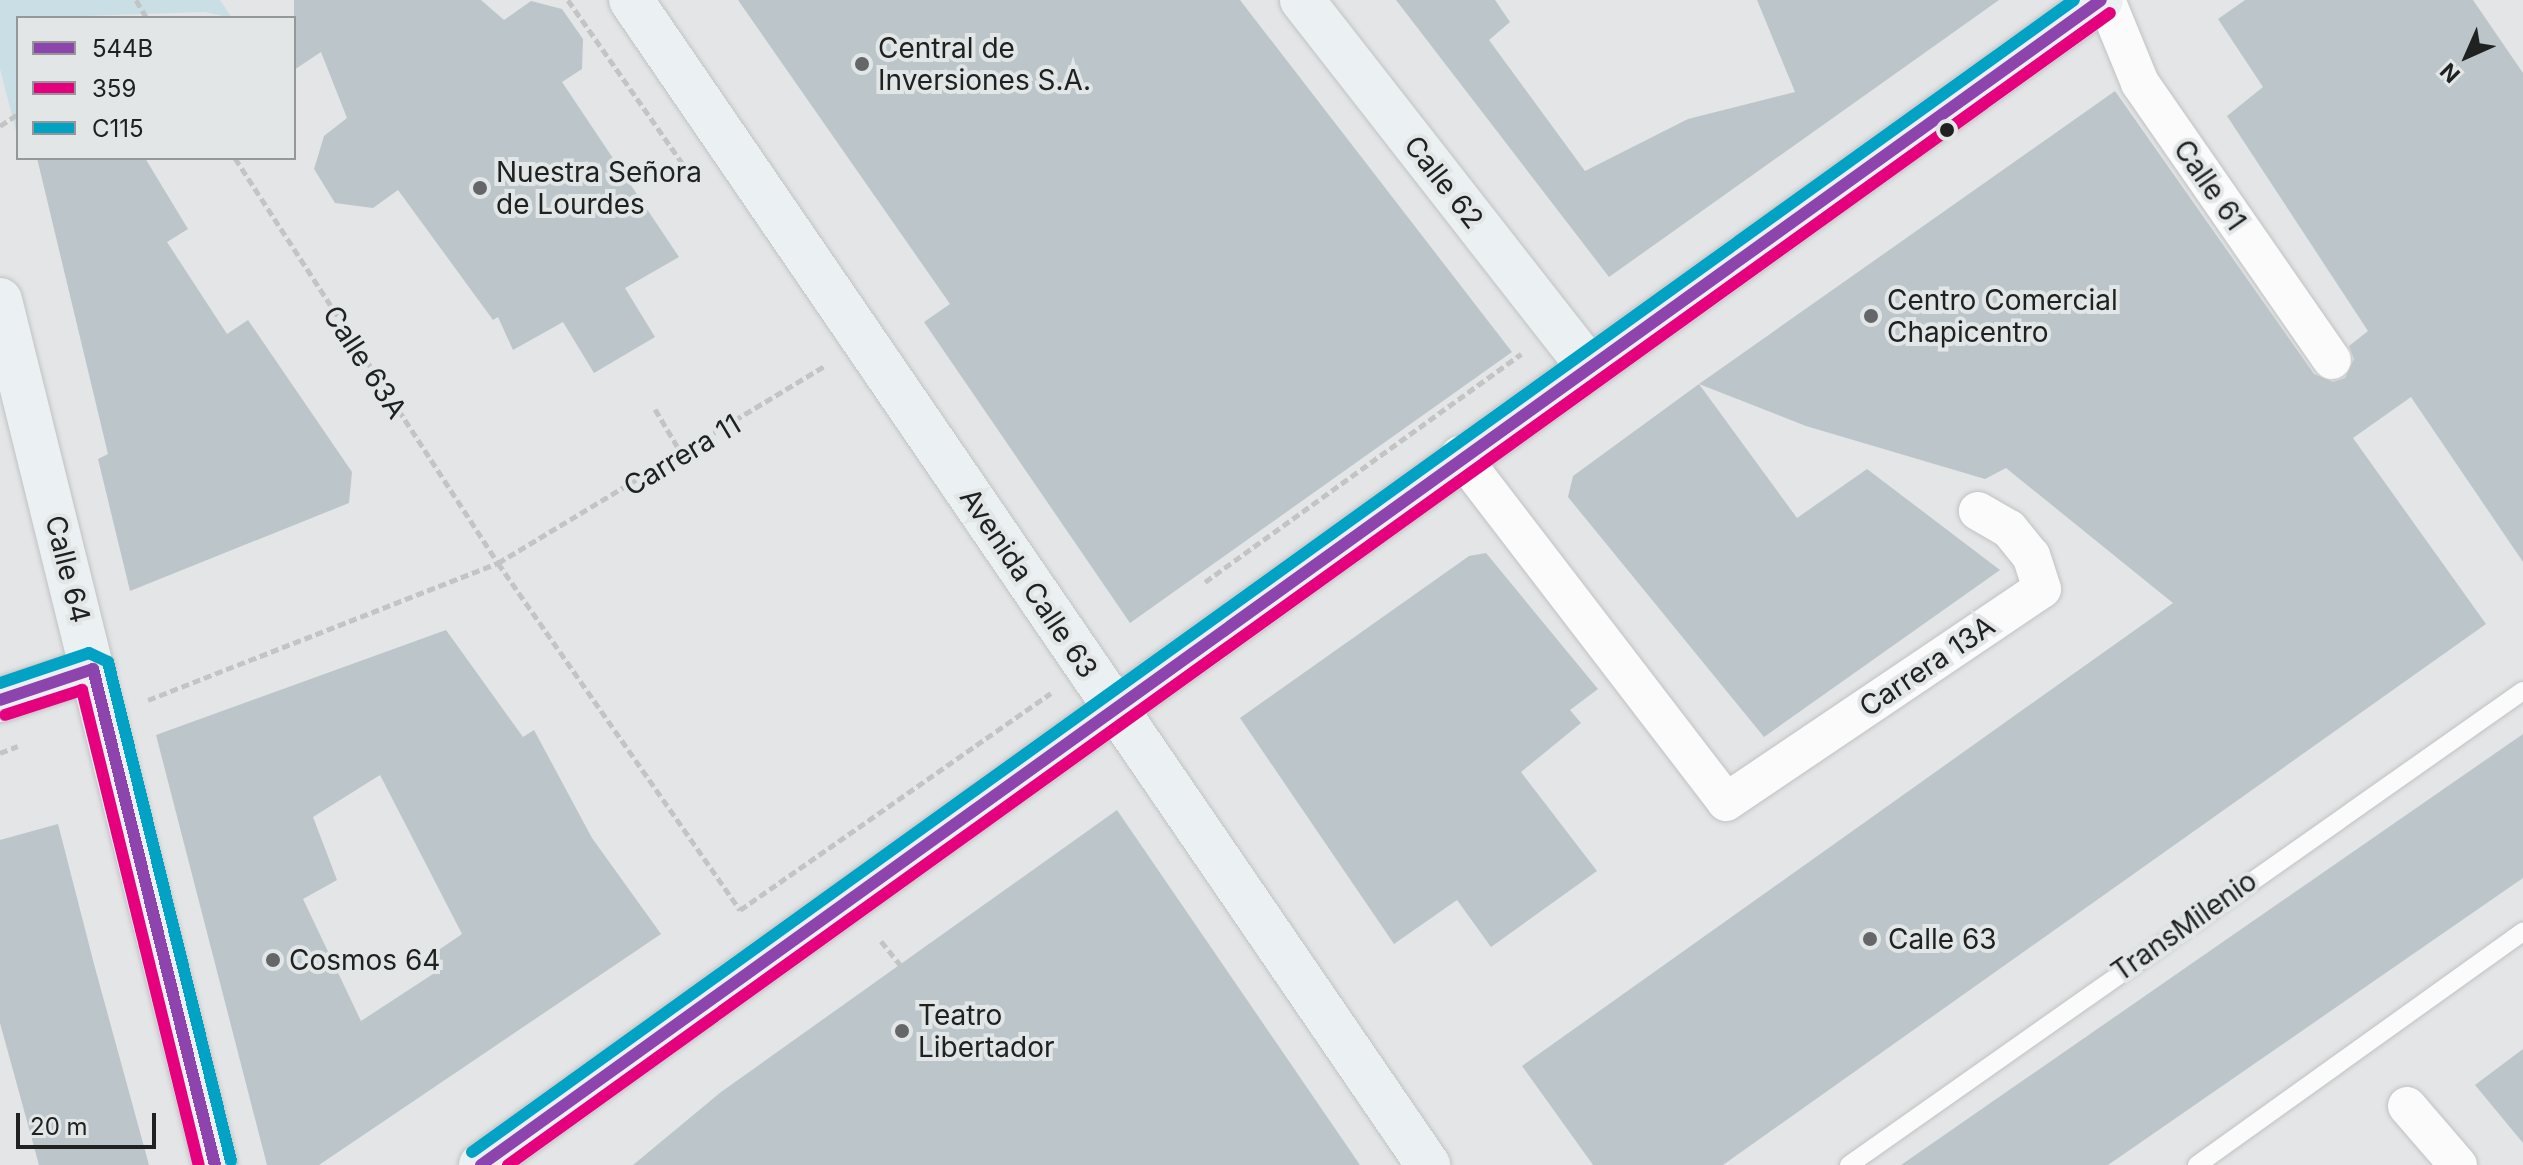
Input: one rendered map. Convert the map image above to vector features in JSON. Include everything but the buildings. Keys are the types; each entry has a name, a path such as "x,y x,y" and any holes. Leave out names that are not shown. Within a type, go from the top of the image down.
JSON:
{"main road":[{"name":"Avenida Calle 63","path":"631,0 1428,1165"},
{"name":"Calle 62","path":"1302,0 1586,364"},
{"path":"481,1165 1586,364 2104,0"},
{"name":"Calle 64","path":"0,300 215,1165"},
{"path":"0,700 93,669"}],"street":[{"name":"Calle 61","path":"2104,0 2140,83 2332,360"},
{"name":"Carrera 13A","path":"1460,455 1726,802 2042,589 2024,547 1978,511"},
{"path":"2407,1106 2458,1165"}],"lane":[{"name":"TransMilenio","path":"1849,1165 2523,691"},
{"path":"2197,1165 2523,932"}],"path":[{"name":"Calle 63A","path":"236,160 498,563 740,910 1088,668"},
{"name":"Carrera 11","path":"104,717 498,563 683,456 865,342"},
{"path":"655,409 683,456"},
{"path":"881,941 901,966"}],"shaded area":[{"path":"0,0 220,0 231,16 205,12 16,16 16,131 0,69"}],"transit line":[{"name":"C115","path":"472,1152 2074,0"},
{"name":"544B","path":"481,1165 2101,0"},
{"name":"359","path":"508,1165 2110,13"},
{"name":"C115","path":"0,683 89,653 108,662 231,1161"},
{"name":"544B","path":"0,700 93,669 215,1165"},
{"name":"359","path":"5,715 82,690 199,1165"}],"place":[{"name":"Central de Inversiones S.A.","path":"862,64"},
{"name":"Nuestra Señora de Lourdes","path":"480,188"},
{"name":"Centro Comercial Chapicentro","path":"1871,316"},
{"name":"Calle 63","path":"1870,939"},
{"name":"Cosmos 64","path":"273,960"},
{"name":"Teatro Libertador","path":"902,1031"}]}
